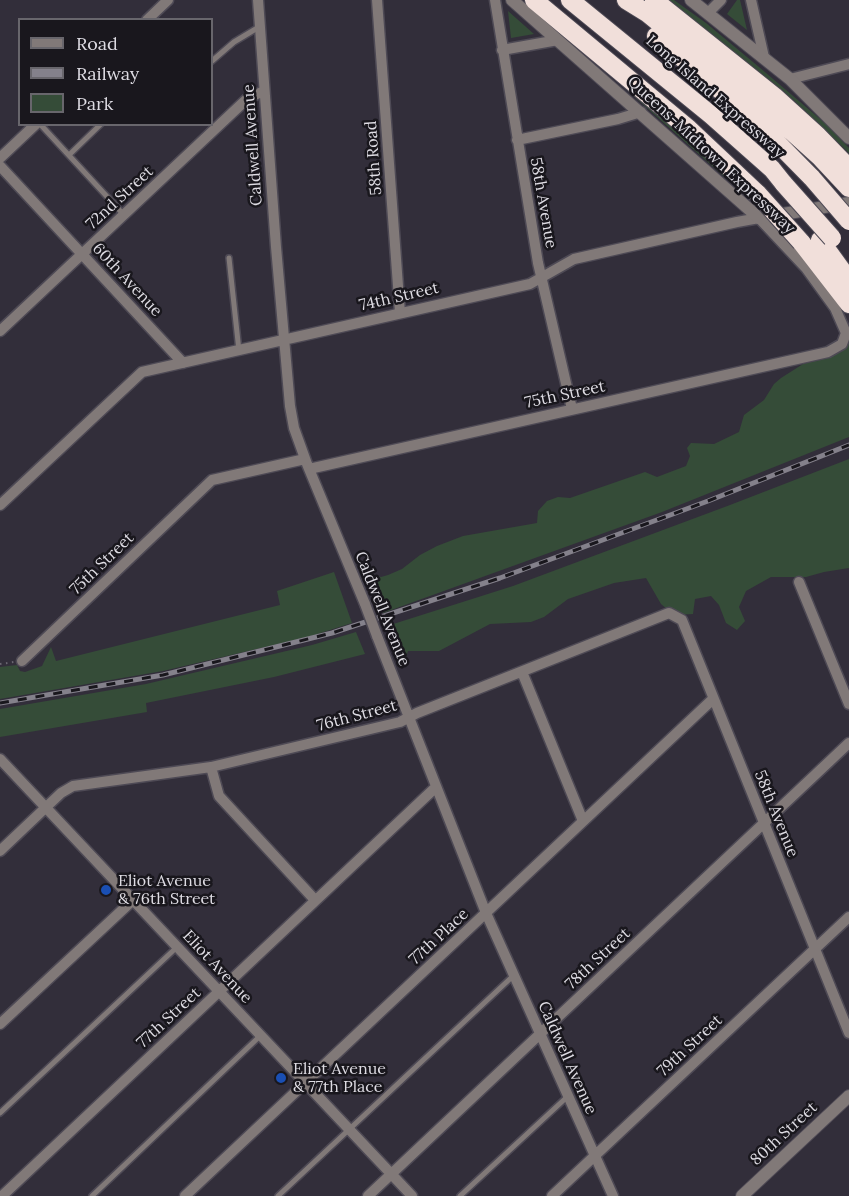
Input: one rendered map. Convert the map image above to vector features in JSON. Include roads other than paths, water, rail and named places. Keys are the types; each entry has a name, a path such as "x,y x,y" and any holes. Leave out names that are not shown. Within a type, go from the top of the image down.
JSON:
{"highway":[{"path":"534,0 704,141 758,194 801,242 849,304"},
{"name":"Long Island Expressway","path":"570,0 711,115 778,180 826,239 849,260"},
{"name":"Long Island Expressway","path":"615,0 753,118 812,178 849,221"},
{"path":"626,0 647,13 763,106 845,177"},
{"path":"654,0 774,96 818,135 845,177"},
{"path":"826,239 849,280"}],"street":[{"path":"149,18 168,0"},
{"name":"Caldwell Avenue","path":"258,0 292,417 307,464 365,604 486,913 613,1196"},
{"name":"58th Road","path":"377,0 400,313"},
{"name":"58th Avenue","path":"495,0 542,278 572,409"},
{"name":"Queens-Midtown Expressway","path":"512,0 759,218 806,268 836,308 846,333 842,344 828,352"},
{"path":"691,0 790,79 849,138"},
{"path":"708,13 721,0"},
{"path":"751,0 764,57"},
{"path":"502,50 558,40"},
{"path":"790,79 849,64"},
{"name":"72nd Street","path":"0,332 248,98 264,91"},
{"path":"517,140 641,112"},
{"path":"0,158 34,126"},
{"name":"60th Avenue","path":"0,166 183,363"},
{"name":"74th Street","path":"0,505 142,372 530,284 574,259 759,218 849,202"},
{"name":"75th Street","path":"22,661 213,480 307,464 572,409 828,352"},
{"path":"799,582 849,704"},
{"name":"58th Avenue","path":"669,613 682,620 815,950 845,1012 849,1033"},
{"name":"76th Street","path":"0,851 61,793 73,786 211,766 400,722 669,613"},
{"path":"522,672 583,821"},
{"name":"77th Place","path":"185,1196 713,699"},
{"name":"78th Street","path":"368,1196 849,743"},
{"name":"Eliot Avenue","path":"0,759 412,1196"},
{"path":"211,766 219,796 315,900"},
{"name":"77th Street","path":"2,1196 436,787"},
{"path":"0,1024 133,900"},
{"name":"79th Street","path":"552,1196 849,917"},
{"name":"80th Street","path":"742,1196 849,1096"}],"lane":[{"path":"213,60 234,42 260,27"},
{"path":"42,126 124,215"},
{"path":"69,155 99,126"},
{"path":"229,258 239,351"},
{"path":"0,1113 177,947"},
{"path":"278,1196 514,975"},
{"path":"92,1196 260,1036"},
{"path":"460,1196 567,1097"}],"railway":[{"path":"0,703 163,675 332,633 500,578 708,501 849,445"}],"place":[{"name":"Eliot Avenue & 76th Street","path":"106,890"},
{"name":"Eliot Avenue & 77th Place","path":"281,1078"}]}
